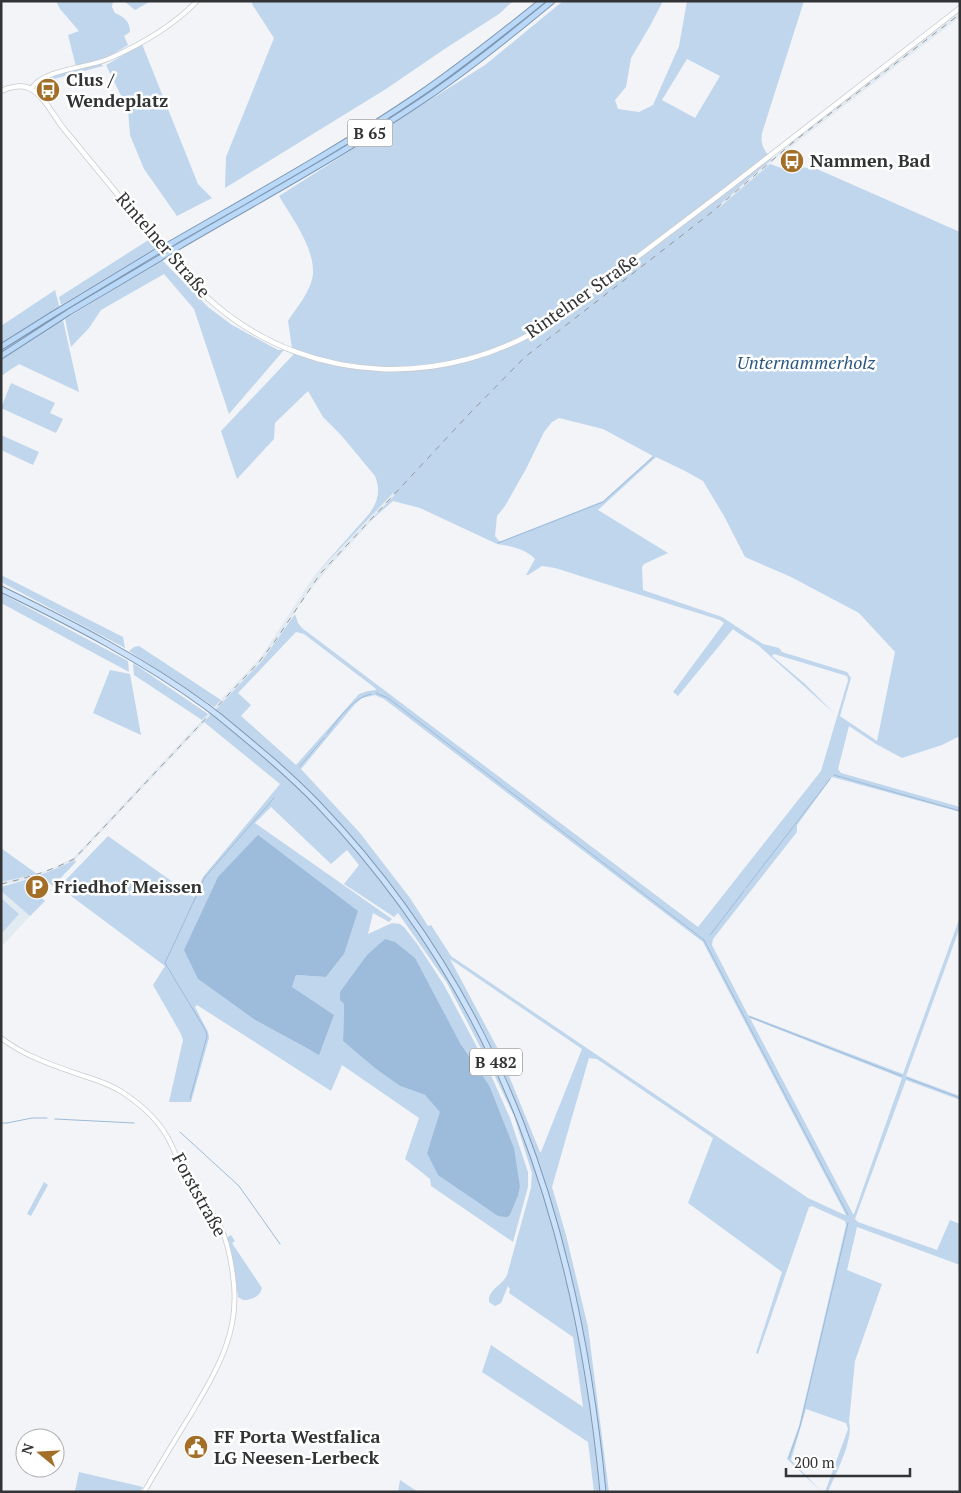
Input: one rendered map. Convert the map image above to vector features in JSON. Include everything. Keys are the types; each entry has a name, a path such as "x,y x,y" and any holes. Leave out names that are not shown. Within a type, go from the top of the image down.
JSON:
{"highway":[{"name":"B 65","path":"1,347 156,252 295,172 417,96 488,45 542,1"},
{"name":"B 65","path":"1,356 69,312 336,155 426,98 492,51 552,1"}],"main road":[{"name":"Rintelner Straße","path":"31,89 187,278 230,317 270,340 318,359 373,369 415,369 452,364 487,354 525,338 550,323 960,8"},
{"path":"1,90 23,86 31,89"},
{"name":"B 482","path":"1,589 79,627 129,655 220,717 289,776 317,803 369,860 431,945 472,1013 492,1054 531,1146 573,1295 597,1437 603,1492"}],"street":[{"path":"31,89 33,85 45,77 103,60 168,26 198,1"},
{"name":"Forststraße","path":"1,1038 15,1048 40,1060 105,1083 121,1091 145,1109 164,1130 184,1173 209,1209 224,1236 231,1259 234,1284 234,1313 230,1337 212,1378 145,1490"}],"shaded area":[{"path":"960,12 960,17 779,156 716,211 471,413 310,590 262,661 75,860 55,871 34,878 1,885 1,882 37,874 73,858 261,657 314,576 524,356 743,185 807,128"},
{"path":"258,835 358,911 344,954 326,977 296,975 292,987 334,1015 319,1055 255,1020 198,979 184,950 218,877"},
{"path":"1,891 30,916 1,947"},
{"path":"385,939 395,942 415,958 460,1043 489,1085 514,1148 520,1187 510,1215 507,1217 498,1216 438,1175 427,1153 440,1112 425,1095 400,1086 343,1041 344,1004 340,1000 340,992 367,955"}],"green space":[{"path":"56,1 113,1 112,7 115,13 128,22 130,32 124,36 128,45 100,62 103,66 54,79 51,74 76,67 68,35 79,31 60,9"},
{"path":"124,1 151,1 135,10"},
{"path":"252,1 513,1 499,14 386,89 225,188 226,157 274,38 252,4"},
{"name":"Unternammerholz","path":"563,1 663,1 631,58 626,87 615,100 618,109 639,112 653,105 679,46 687,1 804,1 762,133 763,147 772,159 719,205 720,207 770,164 784,169 799,167 817,169 960,232 960,736 942,745 902,758 849,726 838,769 841,773 960,807 960,812 832,777 797,825 797,832 713,939 712,945 748,1015 903,1074 960,917 960,927 906,1076 960,1096 960,1100 906,1080 855,1219 858,1222 937,1250 950,1220 960,1224 960,1265 857,1227 847,1270 882,1284 855,1361 849,1438 828,1492 825,1492 848,1429 846,1423 806,1409 791,1460 822,1492 787,1459 799,1426 846,1225 845,1221 812,1206 809,1207 758,1354 756,1353 782,1272 688,1203 713,1138 597,1059 589,1058 552,1187 566,1235 588,1327 609,1492 594,1492 588,1442 482,1372 491,1345 583,1407 573,1337 509,1293 510,1289 508,1286 501,1303 495,1306 489,1302 493,1291 507,1275 531,1188 532,1173 514,1116 447,983 398,913 394,917 344,884 359,865 347,850 331,864 271,807 255,823 392,919 389,922 373,913 368,934 392,923 400,924 404,927 444,985 486,1064 510,1118 528,1172 528,1187 513,1242 431,1186 430,1179 405,1159 419,1118 342,1065 331,1091 197,1005 195,1007 208,1032 209,1038 191,1102 169,1102 183,1040 153,985 165,966 59,887 108,836 194,897 203,877 280,784 204,722 262,661 295,614 302,628 698,927 821,771 848,680 847,676 774,654 772,656 804,683 835,714 759,646 733,629 678,696 673,692 724,623 720,620 555,568 542,566 526,575 535,559 527,552 497,544 420,508 393,501 369,522 395,495 393,493 314,576 369,514 375,505 378,491 375,476 341,435 323,417 308,391 275,423 274,439 237,479 221,431 293,355 288,321 307,292 313,273 310,253 306,243 279,196 485,65","holes":["687,59 720,76 695,118 662,100","559,418 603,429 653,456 603,501 499,541 495,536 497,516 505,506 526,469 544,432 552,422","656,457 703,481 745,557 791,577 859,613 895,652 877,741 840,716 851,678 847,672 782,652 779,648 763,644 722,617 643,590 642,567 644,564 668,553 598,510","296,632 304,634 376,690 359,694 296,765 241,716 251,705 238,693","375,695 384,699 703,942 846,1215 808,1198 451,956 431,925 428,926 410,898 360,833 301,769 362,698","344,954 326,977 296,975 292,987 313,1052 255,1020 198,979","450,959 582,1049 540,1152 499,1051","344,1004 460,1043 489,1085 520,1187 510,1215 427,1153 441,1112 425,1095 400,1086 343,1041","750,1018 902,1078 853,1214"]},
{"path":"142,44 198,184 212,198 177,216 144,169 130,135 128,110 106,65"},
{"path":"150,239 156,248 61,305 59,297"},
{"path":"162,260 208,307 232,325 278,350 284,350 229,414 194,309 164,274 101,310 89,328 71,347 65,319"},
{"path":"55,290 79,392 19,364 1,376 1,326"},
{"path":"11,383 55,403 50,413 63,419 56,433 1,408"},
{"path":"1,435 39,452 33,465 1,450"},
{"path":"1,575 123,637 125,648 1,582"},
{"path":"1,593 128,661 129,672 1,603"},
{"path":"139,646 221,700 214,707 129,651"},
{"path":"133,663 208,714 202,720 134,675"},
{"path":"110,670 130,674 141,735 93,713"},
{"path":"1,848 37,874 1,882"},
{"path":"75,860 76,862 53,886 42,877 32,881 28,886 45,901 30,916 1,891 1,887 20,882"},
{"path":"1,898 19,914 1,934"},
{"path":"44,1182 48,1185 31,1216 27,1214"},
{"path":"231,1235 235,1241 232,1243 262,1288 259,1294 252,1299 243,1300 238,1297 233,1261 226,1238"},
{"path":"79,1472 143,1487 140,1492 75,1491"},
{"path":"400,1480 418,1492 398,1492"}],"waterway":[{"path":"498,543 603,502 653,457"},
{"path":"376,693 388,698 704,940 848,1215"},
{"path":"327,734 351,705 371,694"},
{"path":"300,766 324,738"},
{"path":"834,775 960,811"},
{"path":"746,888 830,779"},
{"path":"190,1099 207,1036 206,1031 165,963 205,877 274,798"},
{"path":"710,935 744,891"},
{"path":"750,1017 902,1076"},
{"path":"907,1078 960,1098"},
{"path":"1,1123 32,1118 47,1118"},
{"path":"55,1119 134,1123"},
{"path":"180,1132 239,1186 280,1244"},
{"path":"789,1458 800,1426 848,1223"}],"railway":[{"path":"1,884 38,874 74,859 259,662 320,574 470,413 525,357 712,212 797,139 960,14"}],"place":[{"name":"Clus / Wendeplatz","path":"48,90"},
{"name":"Nammen, Bad","path":"792,161"},
{"name":"Friedhof Meissen","path":"37,887"},
{"name":"FF Porta Westfalica LG Neesen-Lerbeck","path":"196,1447"}]}
